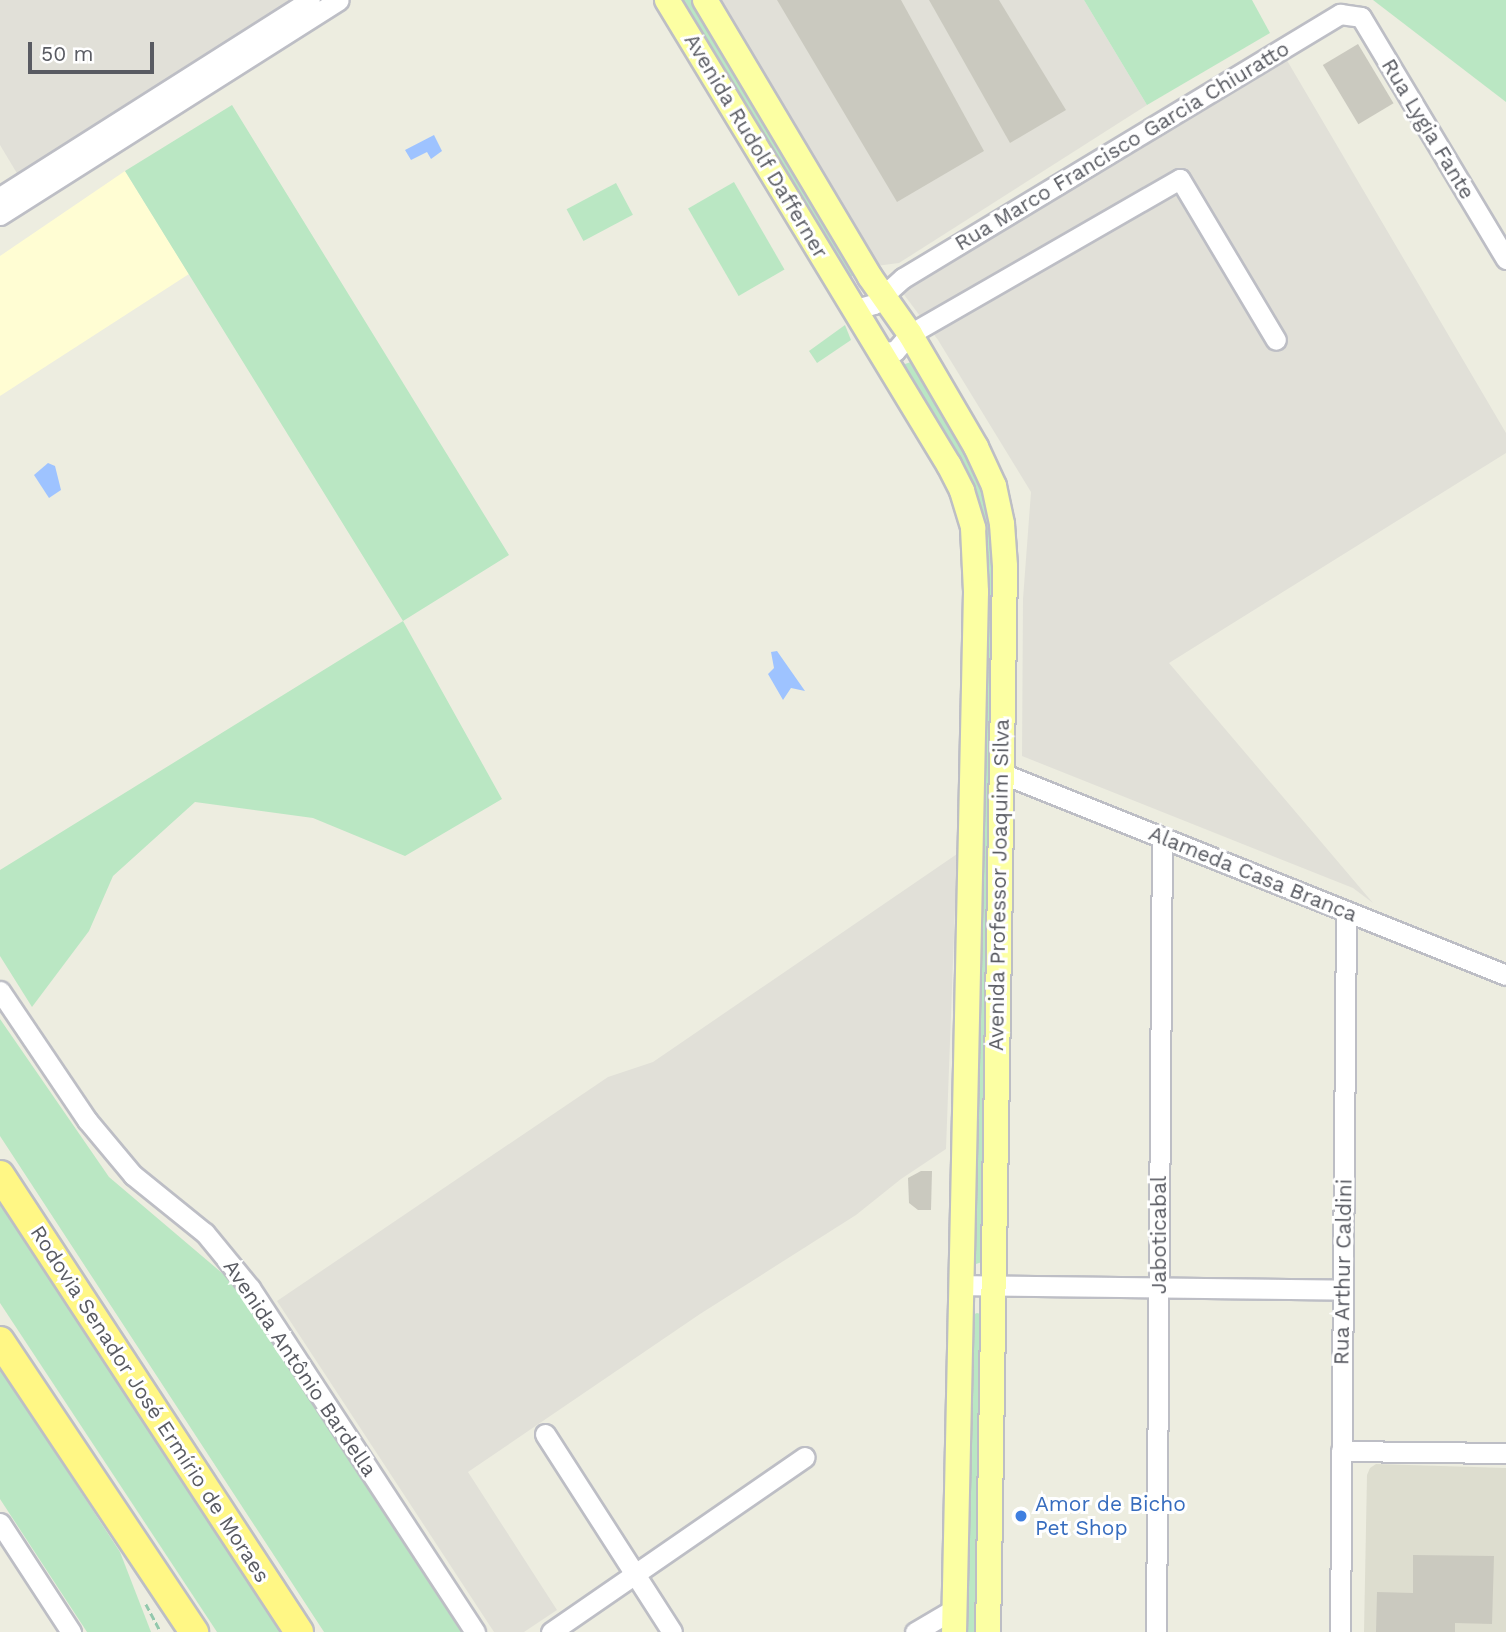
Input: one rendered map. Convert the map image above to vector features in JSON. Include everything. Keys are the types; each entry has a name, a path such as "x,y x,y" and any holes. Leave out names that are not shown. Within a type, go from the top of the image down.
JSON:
{"highway":[{"name":"Rodovia Senador José Ermírio de Moraes","path":"0,1175 299,1632"},
{"path":"0,1340 194,1632"}],"main road":[{"name":"Avenida Rudolf Dafferner","path":"667,0 850,300 962,491"},
{"name":"Avenida Rudolf Dafferner","path":"705,0 877,288 909,334 976,447 994,486"},
{"name":"Avenida Professor Joaquim Silva","path":"988,1632 1005,566 994,486"},
{"name":"Avenida Professor Joaquim Silva","path":"954,1620 976,566 973,528 962,491"}],"street":[{"path":"0,215 45,177 310,0"},
{"path":"0,197 45,177 340,0"},
{"name":"Rua Marco Francisco Garcia Chiuratto","path":"877,288 903,278 1340,14"},
{"name":"Rua Lygia Fante","path":"1340,14 1361,17 1506,259"},
{"path":"881,352 895,351 909,334 1180,179 1276,340"},
{"path":"850,300 877,288"},
{"name":"Alameda Casa Branca","path":"1001,773 1506,975"},
{"name":"Jaboticabal","path":"1156,1632 1162,837"},
{"name":"Rua Arthur Caldini","path":"1340,1632 1346,911"},
{"name":"Avenida Antônio Bardella","path":"0,991 86,1120 133,1175 205,1233 250,1288 475,1632"},
{"path":"960,1285 1343,1290"},
{"path":"545,1434 672,1632"},
{"path":"1342,1451 1506,1453"},
{"path":"551,1632 804,1457"},
{"path":"0,1522 71,1632"},
{"path":"915,1632 954,1620"}],"shaded area":[{"path":"0,0 292,0 18,175 0,145"},
{"path":"722,0 1084,0 1147,105 899,263 876,266"},
{"path":"1285,57 1506,433 1506,453 1169,663 1373,903 1353,888 1022,756 1023,599 1031,492 938,340 902,292 904,284"},
{"path":"125,171 189,274 0,396 0,256"},
{"path":"957,854 946,1149 901,1179 856,1215 700,1314 468,1472 557,1610 524,1632 494,1632 277,1301 608,1077 653,1062"},
{"path":"1376,1464 1506,1468 1506,1632 1364,1632 1367,1475 1370,1468"}],"green space":[{"path":"680,0 696,0 863,276 845,276"},
{"path":"1084,0 1252,0 1270,33 1147,105"},
{"path":"1373,0 1506,0 1506,102"},
{"path":"232,105 509,555 403,621 125,171"},
{"path":"734,182 785,269 739,296 688,208"},
{"path":"616,183 633,215 583,241 567,209"},
{"path":"845,325 851,340 817,363 809,351"},
{"path":"914,361 979,469 996,552 985,1261 973,1265 986,566 902,365"},
{"path":"403,621 502,799 405,856 313,818 195,802 113,876 89,931 32,1007 0,956 0,870"},
{"path":"0,1019 109,1177 242,1290 464,1632 324,1632 0,1136"},
{"path":"0,1201 283,1632 217,1632 0,1303"},
{"path":"972,1315 984,1315 978,1632 966,1632"},
{"path":"0,1368 120,1552 151,1632 87,1632 0,1499"}],"water":[{"path":"434,135 442,151 431,159 427,152 411,160 405,150"},
{"path":"48,463 55,466 61,490 49,498 34,475"},
{"path":"777,651 805,691 791,688 783,700 768,674 774,668 771,652"}],"building":[{"path":"777,0 901,0 984,151 897,202"},
{"path":"929,0 999,0 1066,110 1010,143"},
{"path":"1358,44 1394,103 1358,124 1323,65"},
{"path":"921,1171 932,1171 931,1210 918,1210 909,1203 908,1178"},
{"path":"1413,1555 1494,1556 1492,1624 1455,1623 1455,1632 1376,1632 1377,1592 1413,1593"}],"place":[{"name":"Amor de Bicho Pet Shop","path":"1021,1516"}]}
